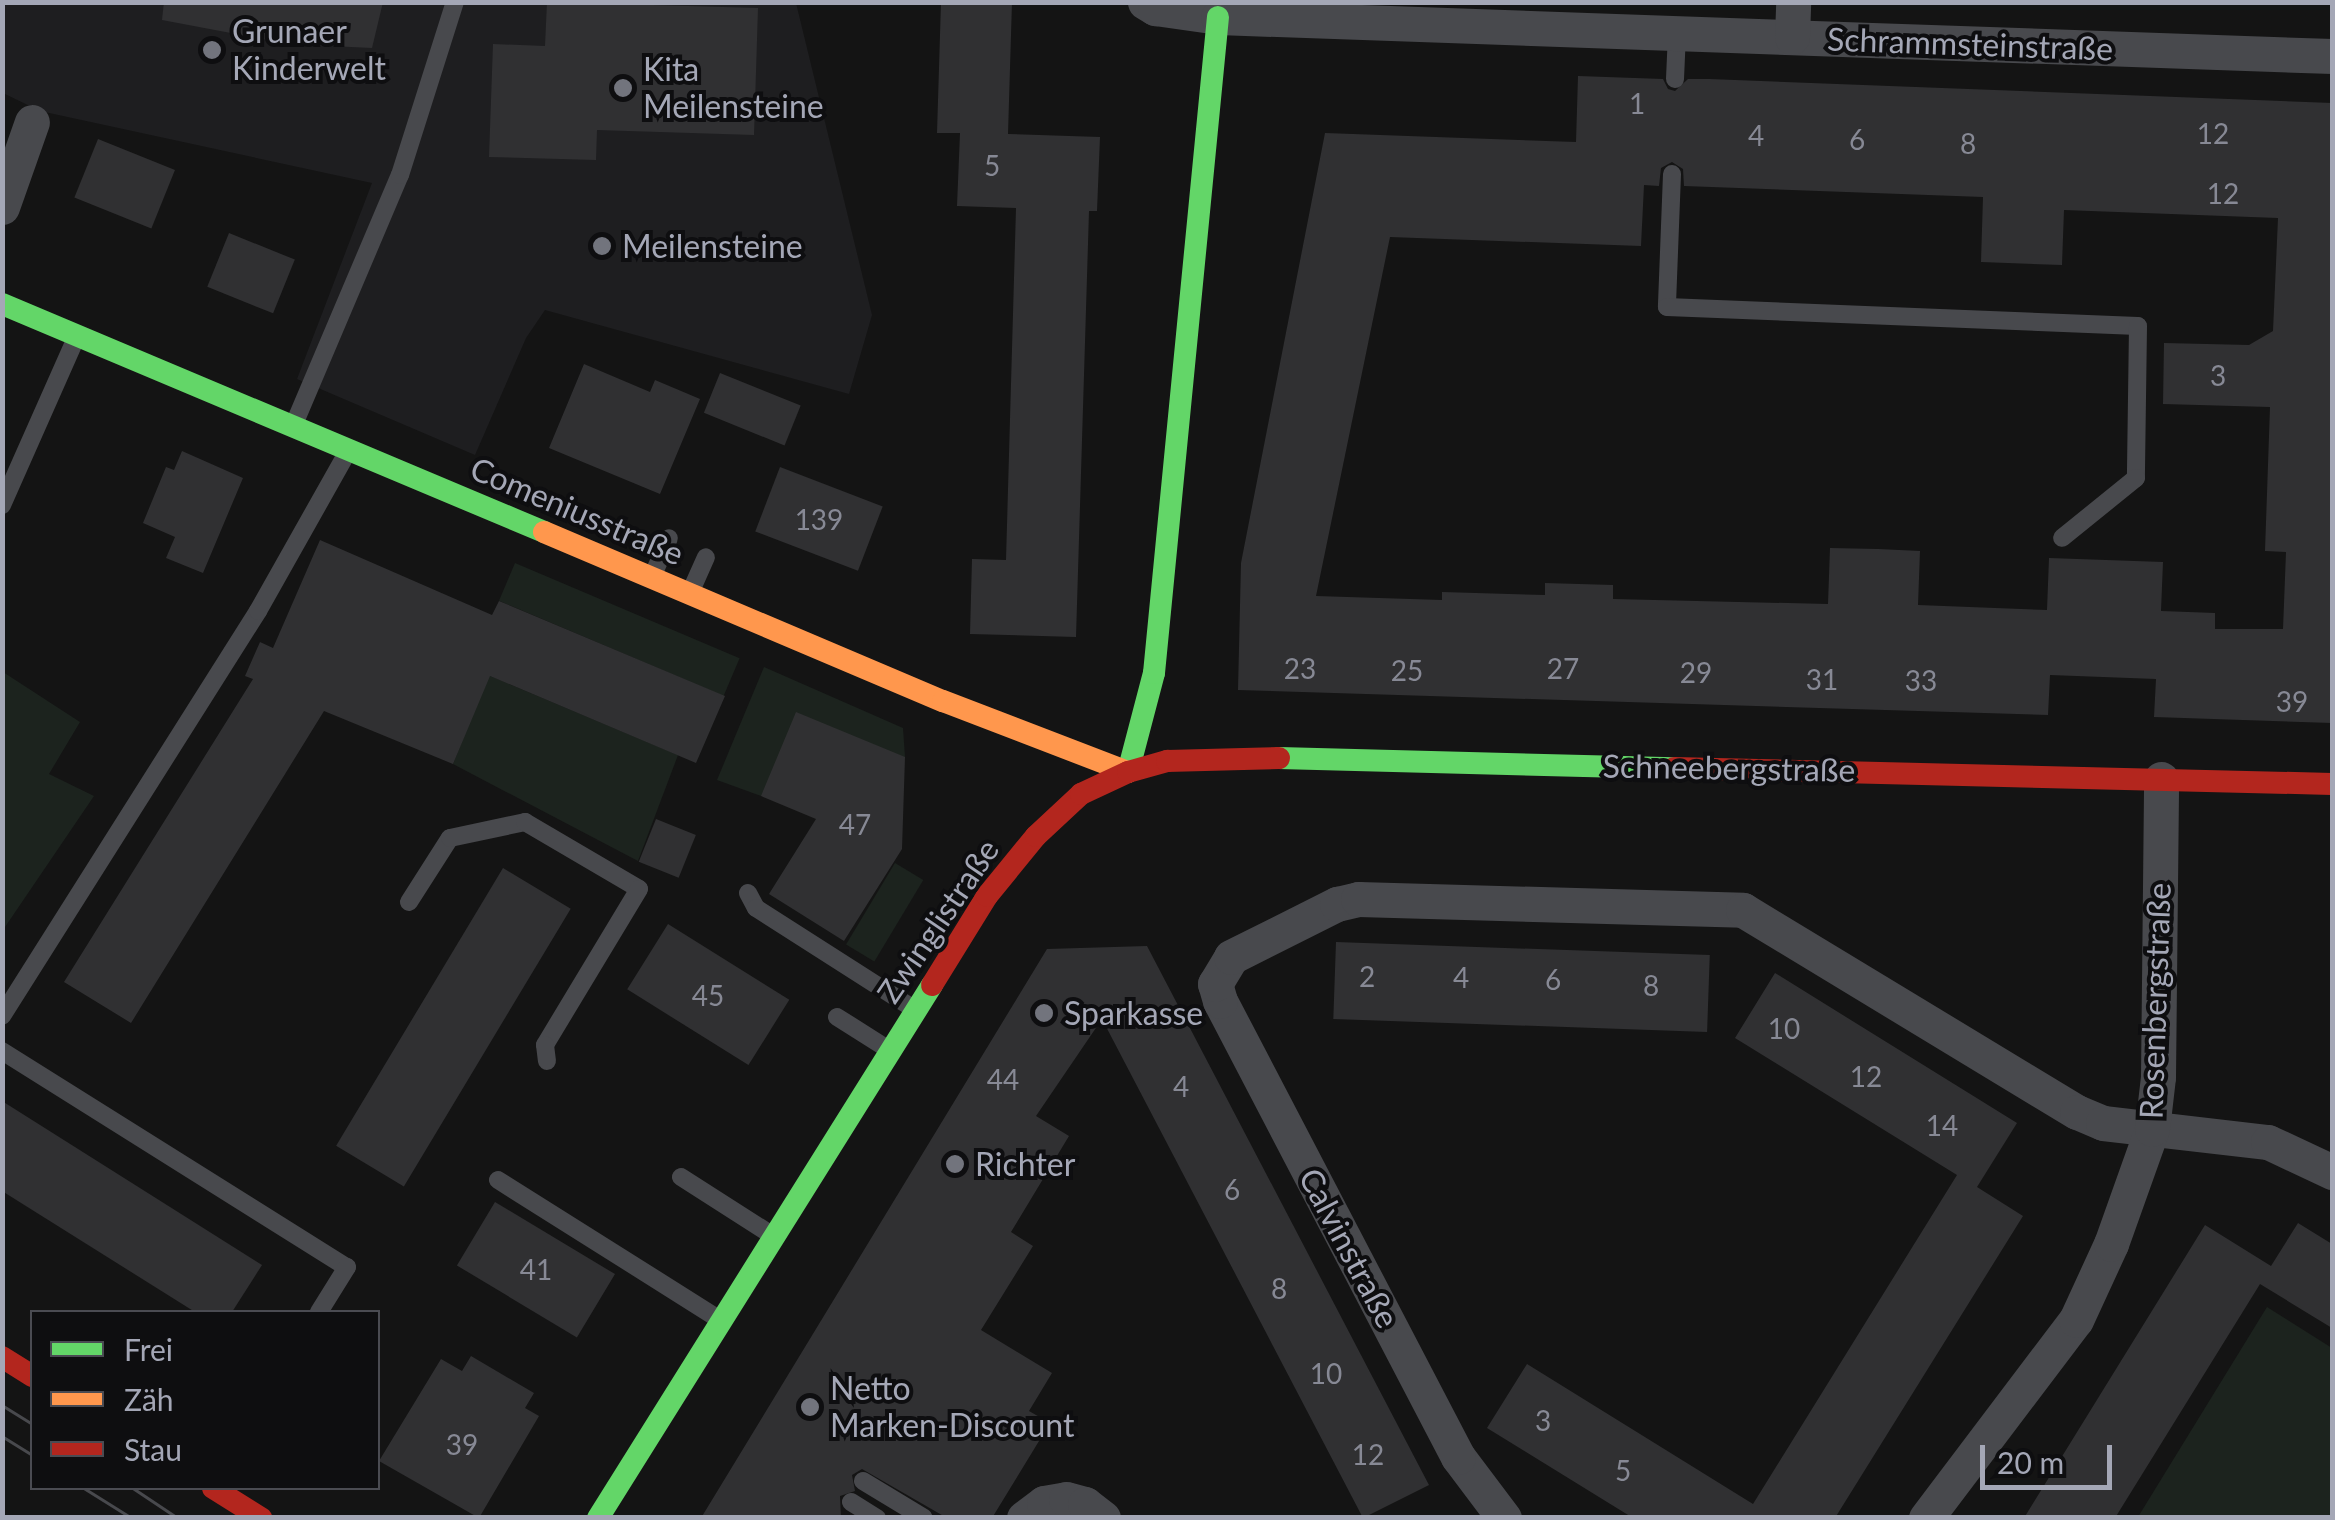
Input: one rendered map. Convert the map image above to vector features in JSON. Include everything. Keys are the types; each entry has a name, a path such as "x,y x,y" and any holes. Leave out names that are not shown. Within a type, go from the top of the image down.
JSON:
{"street":[{"name":"Schrammsteinstraße","path":"1145,2 1155,8 1218,17 1677,33 1792,20 2332,56"},
{"path":"1128,772 1154,673 1218,17"},
{"path":"2,207 32,122"},
{"name":"Comeniusstraße","path":"2,304 690,594 1128,772"},
{"name":"Schneebergstraße","path":"1128,772 1167,761 1219,757 2332,784"},
{"name":"Zwinglistraße","path":"598,1518 988,896 1036,836 1081,794 1128,772"},
{"name":"Rosenbergstraße","path":"1926,1518 2076,1320 2111,1244 2152,1129 2158,1077 2161,779"},
{"name":"Calvinstraße","path":"1504,1518 1458,1457 1220,1001 1215,984 1231,957 1336,904 1358,899 1743,910 2078,1112 2103,1123 2152,1129"},
{"path":"2152,1129 2268,1142 2332,1172"},
{"path":"2,1357 30,1375"},
{"path":"215,1490 261,1518"},
{"path":"1024,1518 1044,1503 1066,1500 1085,1504 1103,1518"}],"lane":[{"path":"293,427 400,175 456,2"},
{"path":"1675,79 1677,33"},
{"path":"1672,174 1667,307 2138,326 2136,478 2062,538"},
{"path":"2,505 77,335"},
{"path":"2,1016 258,611 348,450"},
{"path":"652,578 669,538"},
{"path":"690,594 706,557"},
{"path":"409,902 450,838 525,822 639,889 545,1045 547,1062"},
{"path":"748,894 756,908 916,1010"},
{"path":"837,1018 890,1051"},
{"path":"2,1051 347,1267 320,1310"},
{"path":"681,1177 775,1237"},
{"path":"498,1180 722,1321"},
{"path":"864,1481 924,1518"},
{"path":"851,1502 877,1518"}],"shaded area":[{"name":"Meilensteine","path":"3,3 796,3 872,315 849,394 545,310 526,338 475,455 297,379 372,183 40,111 3,93"},
{"path":"515,563 740,658 724,696 499,601"},
{"path":"764,667 903,728 905,757 761,796 717,780"},
{"path":"3,672 80,722 49,774 94,796 3,930"},
{"path":"488,675 678,755 638,861 453,764"},
{"path":"895,863 923,880 874,961 846,944"},
{"path":"2267,1307 2332,1348 2332,1517 2138,1517"}],"building":[{"path":"164,2 383,2 372,48 289,44 162,20"},
{"name":"Kita Meilensteine","path":"547,2 758,8 754,135 597,130 596,160 489,157 493,44 545,46"},
{"path":"941,2 1012,2 1008,134 1100,137 1097,211 1089,211 1076,637 970,634 972,559 1006,560 1016,208 957,206 960,133 937,133"},
{"path":"1578,76 1663,79 1668,89 1675,91 1688,79 1709,79 2332,103 2332,723 2154,717 2156,679 2050,675 2048,715 1238,690 1241,563 1325,133 1576,142","holes":["1672,162 1683,169 1684,186 1983,197 1981,262 2062,265 2064,210 2278,218 2273,331 2249,345 2164,343 2163,404 2270,407 2265,551 2286,552 2283,629 2215,629 2215,613 2161,611 2163,562 2049,558 2047,610 1918,605 1920,551 1878,549 1830,548 1828,604 1613,599 1613,585 1545,583 1545,595 1442,592 1442,600 1316,596 1390,237 1641,246 1644,185 1659,186 1661,168"]},
{"path":"98,139 175,170 151,229 74,197"},
{"path":"229,233 295,260 273,313 207,287"},
{"path":"584,364 650,392 655,380 700,399 660,494 549,448"},
{"path":"720,373 801,406 785,445 704,413"},
{"path":"182,451 243,478 203,573 166,558 175,537 143,523 166,467 174,470"},
{"path":"780,467 883,506 858,571 755,531"},
{"path":"320,540 492,615 499,601 725,696 696,763 490,676 453,764 324,711 131,1023 64,982 253,679 245,676 260,642 273,648"},
{"path":"796,712 905,757 902,849 844,941 769,894 816,819 761,796"},
{"path":"656,819 696,835 679,878 639,862"},
{"path":"503,868 571,909 404,1186 336,1146"},
{"path":"668,924 789,1000 748,1065 627,989"},
{"path":"1336,942 1710,955 1707,1032 1333,1019"},
{"path":"1147,946 1429,1485 1363,1518 1102,1019 1036,1116 1069,1136 1011,1232 1033,1246 981,1330 1052,1373 1029,1411 1050,1423 992,1518 947,1518 862,1469 852,1475 855,1491 840,1496 841,1518 701,1518 1047,949"},
{"path":"1775,973 2017,1123 1977,1187 2023,1216 1835,1518 1633,1518 1487,1428 1527,1364 1753,1504 1957,1175 1735,1038"},
{"path":"2,1101 262,1265 233,1310 192,1310 2,1191"},
{"path":"495,1202 615,1274 577,1338 457,1265"},
{"path":"2298,1223 2332,1244 2332,1328 2260,1284 2115,1518 2024,1518 2205,1225 2271,1266"},
{"path":"471,1356 534,1393 525,1408 539,1416 479,1518 380,1462 441,1359 462,1371"}],"tram line":[{"path":"2,1405 30,1423"},
{"path":"2,1436 30,1454"},
{"path":"87,1490 132,1518"},
{"path":"136,1490 178,1518"}],"traffic: fast":[{"path":"1128,772 1154,673 1218,17"},
{"path":"2,304 544,532"},
{"path":"1279,758 1674,768"},
{"path":"598,1518 932,985"}],"traffic: slow":[{"path":"544,532 943,701 1128,772"}],"traffic: jam":[{"path":"932,985 987,896 1036,836 1081,794 1128,772 1167,761 1279,758"},
{"path":"1674,768 2332,784"},
{"path":"2,1357 30,1375"},
{"path":"216,1490 261,1518"}],"place":[{"name":"Grunaer Kinderwelt","path":"212,50"},
{"name":"Kita Meilensteine","path":"623,88"},
{"name":"Meilensteine","path":"602,246"},
{"name":"Sparkasse","path":"1044,1013"},
{"name":"Richter","path":"955,1164"},
{"name":"Netto Marken-Discount","path":"810,1407"}]}
